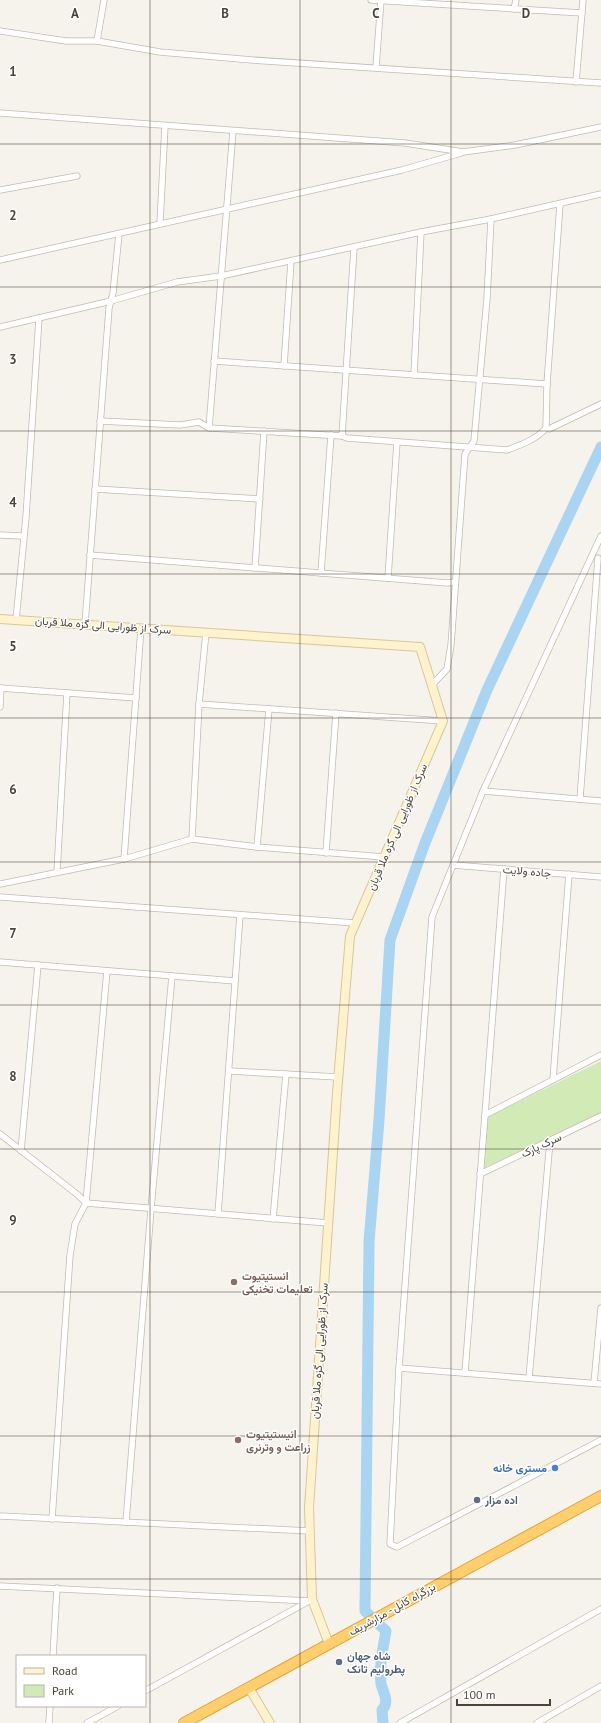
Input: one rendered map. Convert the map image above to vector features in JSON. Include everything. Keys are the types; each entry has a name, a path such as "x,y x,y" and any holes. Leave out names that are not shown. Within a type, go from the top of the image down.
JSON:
{"highway":[{"name":"بزرگراه کابل - مزارشریف","path":"184,1723 601,1496"}],"street":[{"path":"97,41 104,0"},
{"path":"371,0 582,13"},
{"path":"376,67 381,0"},
{"path":"514,9 516,0"},
{"path":"576,82 583,0"},
{"path":"0,31 66,41 97,41 160,52 252,60 376,67 414,72 601,83"},
{"path":"0,113 405,143 463,152"},
{"path":"160,223 165,126"},
{"path":"0,260 402,170 463,152 515,145 601,127"},
{"path":"209,428 233,131"},
{"path":"0,190 77,176"},
{"path":"0,327 111,301 177,282 221,276 422,232 491,219 601,194"},
{"path":"100,421 180,425 199,422 209,428 331,435 346,438 507,450 519,446 542,433 546,428 547,384 560,204"},
{"path":"432,685 447,669 451,645 454,582 465,454 474,441 480,380 487,299 491,219"},
{"path":"414,375 422,232"},
{"path":"85,624 108,308 113,292 119,234"},
{"path":"342,436 354,248"},
{"path":"284,366 292,261"},
{"path":"16,620 39,318"},
{"path":"214,361 547,384"},
{"path":"546,428 550,428 601,404"},
{"path":"255,568 264,431"},
{"path":"321,573 331,435"},
{"path":"388,578 397,442"},
{"path":"95,489 260,499"},
{"path":"0,535 23,536"},
{"path":"601,536 483,791 432,917 399,1368 390,1544 397,1547 601,1440"},
{"path":"90,555 454,582"},
{"path":"580,799 599,558 591,557"},
{"name":"سرک از ظورایی الی گزه ملا قربان","path":"0,619 420,647 443,720 350,936 338,1077 309,1508 311,1600 329,1644"},
{"path":"124,859 141,628"},
{"path":"192,839 199,704 206,632"},
{"path":"0,707 1,688 136,698"},
{"path":"57,872 67,693"},
{"path":"199,704 443,720"},
{"path":"257,847 269,709"},
{"path":"326,853 336,713"},
{"path":"483,791 601,801"},
{"path":"0,884 124,859 192,839 257,847 384,858"},
{"name":"جاده ولایت","path":"453,865 601,877"},
{"path":"465,1373 504,869"},
{"path":"553,1079 569,874"},
{"path":"0,898 355,923"},
{"path":"218,1214 240,915"},
{"path":"0,962 235,981"},
{"path":"21,1151 38,965"},
{"path":"52,1519 70,1255 75,1224 86,1203 107,971"},
{"path":"126,1522 151,1209 172,976"},
{"path":"485,1115 601,1055"},
{"path":"229,1071 338,1077"},
{"path":"273,1219 286,1074"},
{"name":"سرک پارک","path":"480,1174 601,1116"},
{"path":"0,1134 78,1195 86,1203 328,1223"},
{"path":"529,1378 550,1141"},
{"path":"594,1384 601,1308"},
{"path":"399,1368 601,1384"},
{"path":"0,1516 310,1531"},
{"path":"0,1586 311,1600"},
{"path":"53,1655 57,1588"},
{"path":"146,1690 311,1600"},
{"path":"400,1723 601,1609"},
{"path":"537,1723 601,1686"},
{"path":"249,1688 270,1723"},
{"path":"49,1723 50,1707"},
{"path":"87,1723 116,1707"}],"green space":[{"path":"601,1061 601,1113 484,1168 486,1118"}],"waterway":[{"path":"383,1723 382,1710 386,1704 386,1700 381,1684 381,1671 386,1631 365,1611 369,1242 379,1120 390,940 425,843 487,690 601,447"}],"place":[{"name":"انستیتیوت تعلیمات تخنیکی","path":"234,1282"},
{"name":"انیستیتیوت زراعت و وترنری","path":"238,1440"},
{"name":"مستری خانه","path":"555,1468"},
{"name":"اده مزار","path":"477,1500"},
{"name":"شاه جهان پطرولیم تانک","path":"339,1662"}]}
